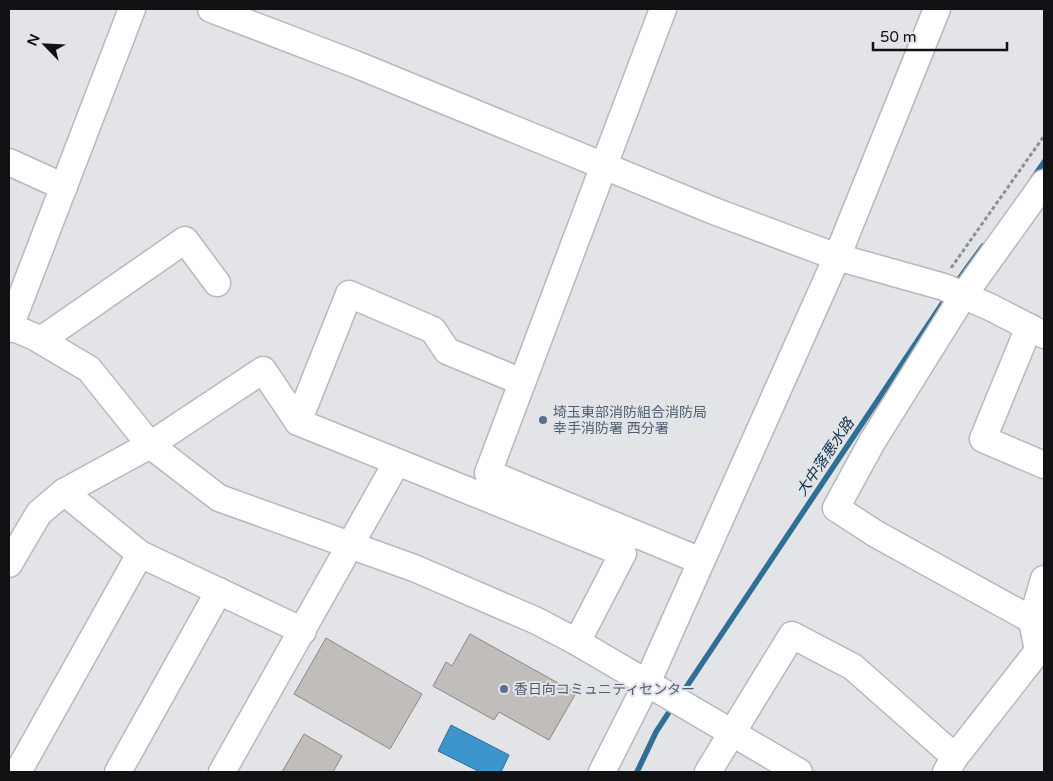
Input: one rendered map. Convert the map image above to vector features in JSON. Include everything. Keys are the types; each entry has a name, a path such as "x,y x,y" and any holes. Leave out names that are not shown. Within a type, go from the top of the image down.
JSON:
{"street":[{"path":"132,9 9,327 41,340 90,369 150,445 219,498 414,568 537,621 577,642 799,772"},
{"path":"211,9 364,68 714,211 837,257 950,291 1036,331 983,439 1044,465"},
{"path":"663,9 488,473 701,561"},
{"path":"602,772 667,695 701,561 837,257 937,9"},
{"path":"9,162 64,187"},
{"path":"1032,620 876,534 836,508 950,291 1044,183"},
{"path":"41,340 185,240 217,283"},
{"path":"298,422 350,294 433,330 447,351 522,382"},
{"path":"9,564 39,513 64,492 150,445 263,370 298,422 623,553 577,642"},
{"path":"222,772 304,631 397,462"},
{"path":"64,492 140,554 304,631"},
{"path":"18,772 140,554"},
{"path":"708,772 792,635 854,667 950,764 1041,653 1032,620 1044,579"},
{"path":"118,772 219,591"}],"path":[{"path":"950,291 1044,136"}],"water":[{"path":"451,725 509,755 501,772 480,772 438,751"}],"building":[{"name":"香日向コミュニティセンター","path":"470,634 576,693 549,740 499,712 494,720 433,686 446,662 452,666"},
{"path":"326,638 422,694 390,749 294,694"},
{"path":"304,734 342,756 333,772 282,772"}],"waterway":[{"name":"大中落悪水路","path":"1033,178 1044,162"},
{"name":"大中落悪水路","path":"956,283 983,246"},
{"name":"大中落悪水路","path":"681,695 948,295"},
{"name":"大中落悪水路","path":"637,772 656,732 673,706"}],"place":[{"name":"埼玉東部消防組合消防局 幸手消防署 西分署","path":"543,420"},
{"name":"香日向コミュニティセンター","path":"504,689"}]}
